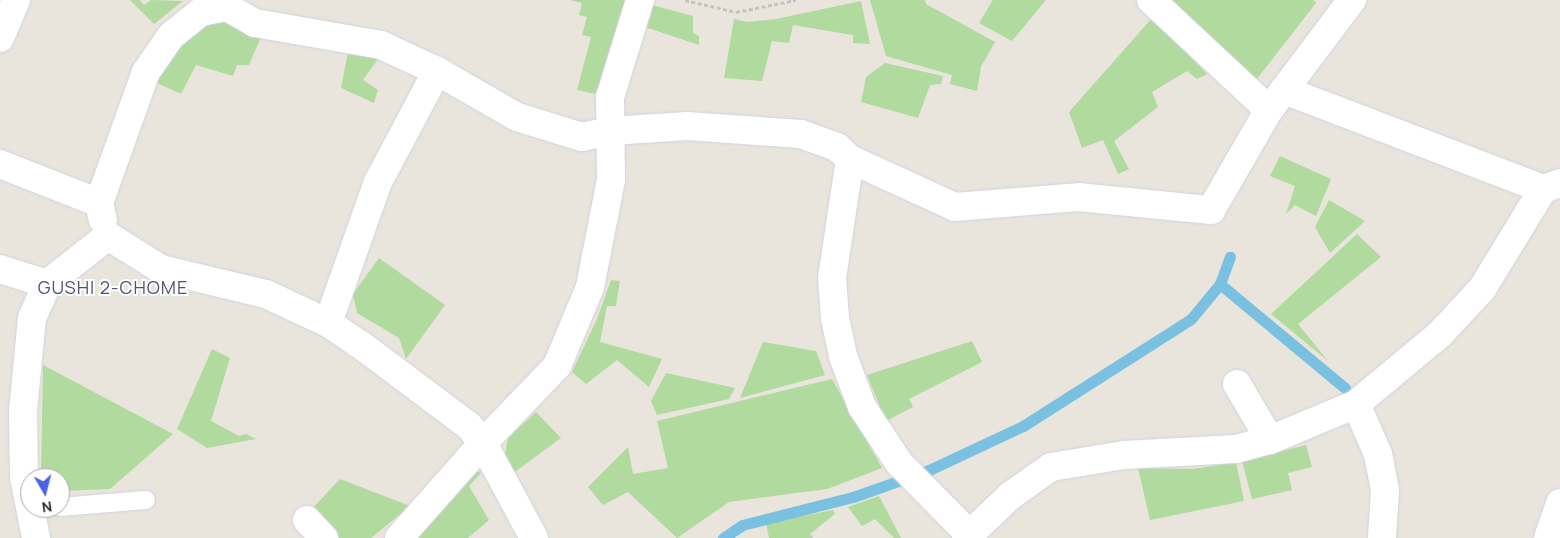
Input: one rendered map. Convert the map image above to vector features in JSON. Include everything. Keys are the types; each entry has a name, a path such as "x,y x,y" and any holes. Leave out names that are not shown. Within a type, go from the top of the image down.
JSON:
{"street":[{"path":"0,38 16,0"},
{"path":"399,538 483,443 557,366 590,286 612,180 610,97 640,0"},
{"path":"850,159 832,278 835,318 843,356 862,408 908,472 968,536 995,526 1051,467 1124,455 1236,449 1270,440 1356,404 1440,334 1482,289 1552,186 1277,100 1151,0"},
{"path":"534,538 483,443 469,426 328,323 266,294 161,269 108,236 99,203 146,72 171,36 201,12 227,4 255,23 381,45 437,71 516,117 582,137 611,131 687,126 801,134 837,147 850,159 955,207 1078,197 1210,210 1277,100 1341,4"},
{"path":"328,323 378,182 437,71"},
{"path":"0,164 99,203"},
{"path":"22,468 11,411 32,318 47,284 108,236"},
{"path":"0,269 47,284"},
{"path":"1237,384 1270,440"},
{"path":"1356,404 1378,454 1385,490 1382,538"},
{"path":"1548,538 1560,503"},
{"path":"36,538 37,518"}],"lane":[{"path":"70,506 146,500"}],"path":[{"path":"685,0 736,12 796,0"}],"green space":[{"path":"130,0 140,0 144,5 151,0 183,1 154,24"},
{"path":"570,0 625,0 601,95 577,90 591,37 582,35 587,17 579,15 582,3"},
{"path":"870,0 925,0 926,4 995,42 981,67 977,91 950,84 952,75 886,56"},
{"path":"993,0 1045,1 1012,41 979,23"},
{"path":"1172,0 1313,0 1316,3 1253,84"},
{"path":"861,1 870,44 853,43 853,35 793,25 789,43 772,41 762,81 724,78 734,19 748,22 776,19"},
{"path":"652,5 693,16 693,33 699,36 699,45 645,27"},
{"path":"1153,17 1207,74 1197,79 1187,71 1152,92 1158,107 1114,141 1129,169 1118,174 1103,140 1082,148 1069,112"},
{"path":"221,21 262,35 249,65 237,65 233,76 196,65 181,94 155,82 179,43 199,25"},
{"path":"348,52 380,56 363,80 378,90 374,103 341,88"},
{"path":"885,63 943,76 941,84 930,85 918,118 861,102 866,77"},
{"path":"1280,156 1331,179 1316,216 1295,205 1286,214 1295,186 1270,176"},
{"path":"1329,200 1365,221 1330,253 1315,227"},
{"path":"1357,234 1381,257 1298,324 1328,361 1271,314"},
{"path":"379,258 445,305 406,359 399,338 357,313 353,294"},
{"path":"611,280 620,281 616,306 607,306 600,342 662,359 649,387 617,360 586,384 572,372 597,319"},
{"path":"972,341 982,362 909,399 913,407 886,421 867,375"},
{"path":"763,342 816,351 825,375 740,398"},
{"path":"212,349 230,358 211,421 239,436 246,434 256,439 207,448 177,429"},
{"path":"43,365 173,434 110,489 70,491 70,468 41,468"},
{"path":"666,373 735,388 729,399 657,415 651,401"},
{"path":"832,379 882,468 827,489 729,502 677,538 628,492 603,505 588,487 628,447 633,474 668,468 657,421"},
{"path":"536,412 561,438 512,474 505,454 508,438"},
{"path":"1306,445 1312,467 1288,473 1292,490 1252,499 1242,461"},
{"path":"1236,462 1244,501 1150,520 1138,468 1193,469"},
{"path":"474,470 481,473 469,486 489,520 468,538 416,538"},
{"path":"340,479 410,506 371,538 338,538 310,511"},
{"path":"879,496 901,538 894,538 875,519 862,526 848,507"},
{"path":"833,510 835,514 810,534 813,538 769,538 766,523"}],"waterway":[{"path":"723,538 742,525 853,497 929,470 1023,426 1191,319 1220,284 1230,257"},
{"path":"1220,284 1345,388"}],"district":[{"name":"GUSHI 2-CHOME","path":"113,287"}]}
